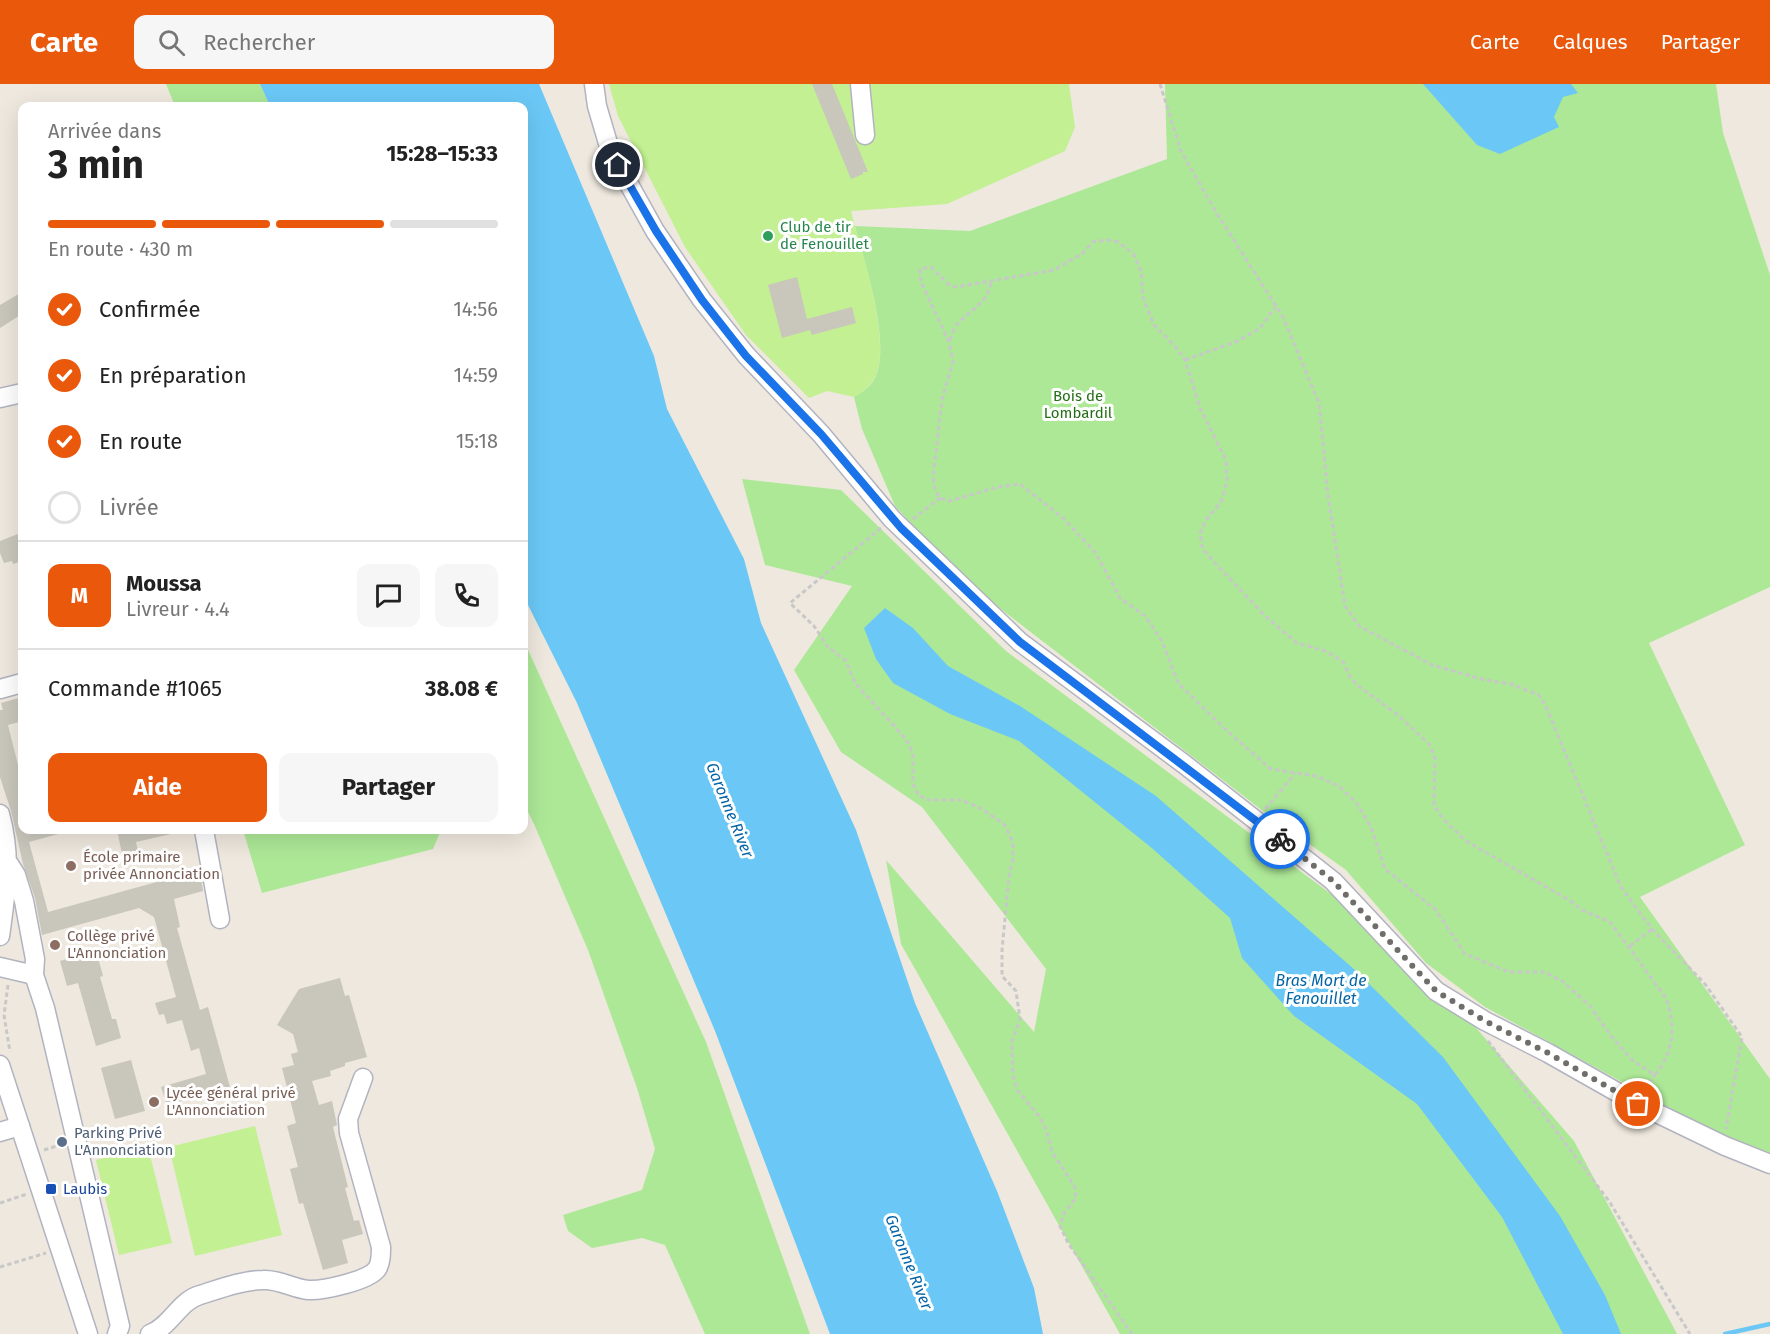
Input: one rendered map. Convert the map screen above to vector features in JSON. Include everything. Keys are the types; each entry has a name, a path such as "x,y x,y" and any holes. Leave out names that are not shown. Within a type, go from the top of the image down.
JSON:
{"street":[{"path":"594,84 597,106 610,150 656,231 702,300 746,356 821,434 896,524 1020,642 1257,820 1333,881 1436,991 1485,1021 1548,1053 1638,1104 1725,1146 1770,1164"},
{"path":"860,84 865,135"},
{"path":"0,398 18,394"},
{"path":"0,689 18,684"},
{"path":"0,814 9,864 0,936"},
{"path":"205,834 220,919"},
{"path":"9,864 16,874 24,901 35,959 34,975 104,1251 120,1326 117,1334"},
{"path":"0,967 34,975"},
{"path":"0,1065 88,1334"},
{"path":"150,1334 168,1321 183,1304 197,1295 261,1280 320,1290 367,1277 376,1270 380,1262 381,1247 348,1119 363,1078"},
{"path":"0,1132 20,1126"}],"path":[{"path":"1160,84 1181,151 1283,317 1318,403 1328,495 1345,606 1359,626 1432,664 1485,680 1511,684 1539,695 1547,709 1621,887 1652,929 1705,984 1742,1037 1729,1102 1725,1146"},
{"path":"1107,240 1118,242 1133,253 1141,271 1143,298 1154,325 1185,360 1200,408 1226,460 1227,480 1221,502 1206,520 1200,533 1203,550 1265,616 1297,643 1326,651 1343,662 1357,685 1398,715 1429,744 1435,758 1434,805 1443,819 1466,841 1569,900 1581,910 1610,922 1630,946 1670,1007 1674,1030 1672,1045 1665,1063 1655,1075 1633,1061 1611,1036 1590,1006 1562,981 1544,972 1509,972 1465,954 1436,910 1385,869 1371,827 1357,804 1339,786 1316,776 1271,769 1226,730 1178,683 1162,641 1145,616 1120,598 1095,552 1054,511 1020,484 998,487 949,501 940,498 933,478 942,399 953,362 949,342 921,282 920,269 931,267 948,284 956,287 992,281 1054,270 1083,253 1093,242 1107,240"},
{"path":"949,342 956,324 973,313 981,304 989,292 992,281"},
{"path":"1185,360 1238,341 1260,328 1275,307"},
{"path":"940,498 896,524 790,603 814,626 828,647 846,661 855,683 906,739 913,753 913,784 918,795 929,800 962,800 982,809 1005,825 1013,843 1013,859 1009,876 1002,975 1016,992 1020,1019 1012,1042 1013,1076 1017,1090 1039,1116 1046,1129 1052,1152 1075,1187 1076,1198 1064,1213 1060,1226 1064,1235 1132,1334"},
{"path":"1257,820 1295,774"},
{"path":"1630,946 1652,929"},
{"path":"1485,1021 1481,1029 1491,1048 1609,1201 1690,1334"},
{"path":"0,1203 41,1190"},
{"path":"0,1268 59,1249"}],"green space":[{"path":"166,84 260,84 268,102 173,102"},
{"name":"Club de tir de Fenouillet","path":"609,84 1069,84 1075,127 1065,151 947,204 851,211 874,299 880,347 878,367 872,382 854,397 827,391 809,398 746,335 685,247 618,116"},
{"name":"Bois de Lombardil","path":"1165,84 1716,84 1723,133 1770,275 1770,587 1649,643 1745,845 1640,897 1770,1079 1770,1155 1715,1133 1485,1007 1426,963 1346,870 1263,811 993,603 895,506 862,429 854,397 872,383 878,369 880,350 876,306 855,226 970,231 1167,159"},
{"path":"742,479 841,490 1006,651 1343,903 1470,1021 1574,1141 1677,1334 1120,1334 901,944 886,860 1034,1032 1046,969 922,807 841,752 794,670 852,586 765,565"},
{"path":"528,650 706,1042 810,1334 705,1334 665,1245 642,1238 592,1248 568,1231 563,1215 642,1190 655,1149 637,1088 588,950 528,812"},
{"path":"244,834 439,834 433,849 262,893"},
{"path":"255,1126 282,1235 195,1256 169,1147"},
{"path":"148,1147 172,1243 119,1255 96,1160"}],"water":[{"name":"Garonne River","path":"260,84 539,84 654,356 667,409 744,559 761,623 856,830 915,1003 997,1191 1034,1288 1043,1334 830,1334 715,1031 577,703 528,605 528,102 268,102"},
{"path":"1423,84 1571,84 1578,93 1563,97 1554,117 1559,127 1500,154 1477,145"},
{"name":"Bras Mort de Fenouillet","path":"885,608 913,628 948,666 1020,706 1156,796 1355,970 1443,1057 1560,1216 1605,1295 1621,1334 1563,1334 1502,1217 1417,1104 1294,1016 1242,958 1230,918 1153,849 1019,741 950,714 893,683 876,659 864,628"}],"building":[{"path":"812,84 832,84 868,172 863,172 851,179"},
{"path":"797,277 807,319 852,307 856,323 812,335 810,330 782,338 768,285"},
{"path":"18,294 18,317 0,328 0,305"},
{"path":"18,534 18,562 4,563 0,553 0,541"},
{"path":"18,698 18,722 8,725 18,765 18,834 58,834 29,842 48,912 200,870 203,891 174,899 180,927 177,928 200,1010 208,1007 230,1087 167,1105 161,1087 206,1074 199,1048 191,1051 182,1020 167,1024 164,1014 159,1015 155,1003 176,997 154,917 139,908 42,935 35,898 23,864 11,811 0,777 0,710 3,710 1,703"},
{"path":"118,834 171,834 136,842 140,860 124,863"},
{"path":"96,950 103,976 100,977 112,1019 116,1019 121,1038 96,1046 78,983 67,986 60,961"},
{"path":"340,978 345,996 349,995 367,1057 345,1063 345,1066 330,1071 331,1076 312,1081 319,1105 332,1101 337,1125 333,1127 348,1187 345,1188 354,1221 359,1220 363,1234 342,1240 348,1263 323,1270 303,1203 299,1204 290,1169 298,1167 287,1126 296,1123 282,1068 294,1065 291,1054 298,1052 293,1034 277,1025 299,989"},
{"path":"131,1060 145,1111 115,1119 101,1068"}],"waterway":[{"path":"1725,1334 1770,1324"}],"way so far":[{"path":"1280,839 1333,881 1436,991 1485,1021 1548,1053 1638,1104"}],"place":[{"name":"Club de tir de Fenouillet","path":"768,236"},
{"name":"École primaire privée Annonciation","path":"71,866"},
{"name":"Collège privé L'Annonciation","path":"55,945"},
{"name":"Lycée général privé L'Annonciation","path":"154,1102"},
{"name":"Parking Privé L'Annonciation","path":"62,1142"},
{"name":"Laubis","path":"51,1189"}],"route":[{"path":"618,165 656,231 702,300 746,356 821,434 892,519 1020,642 1184,764 1280,839"}]}
